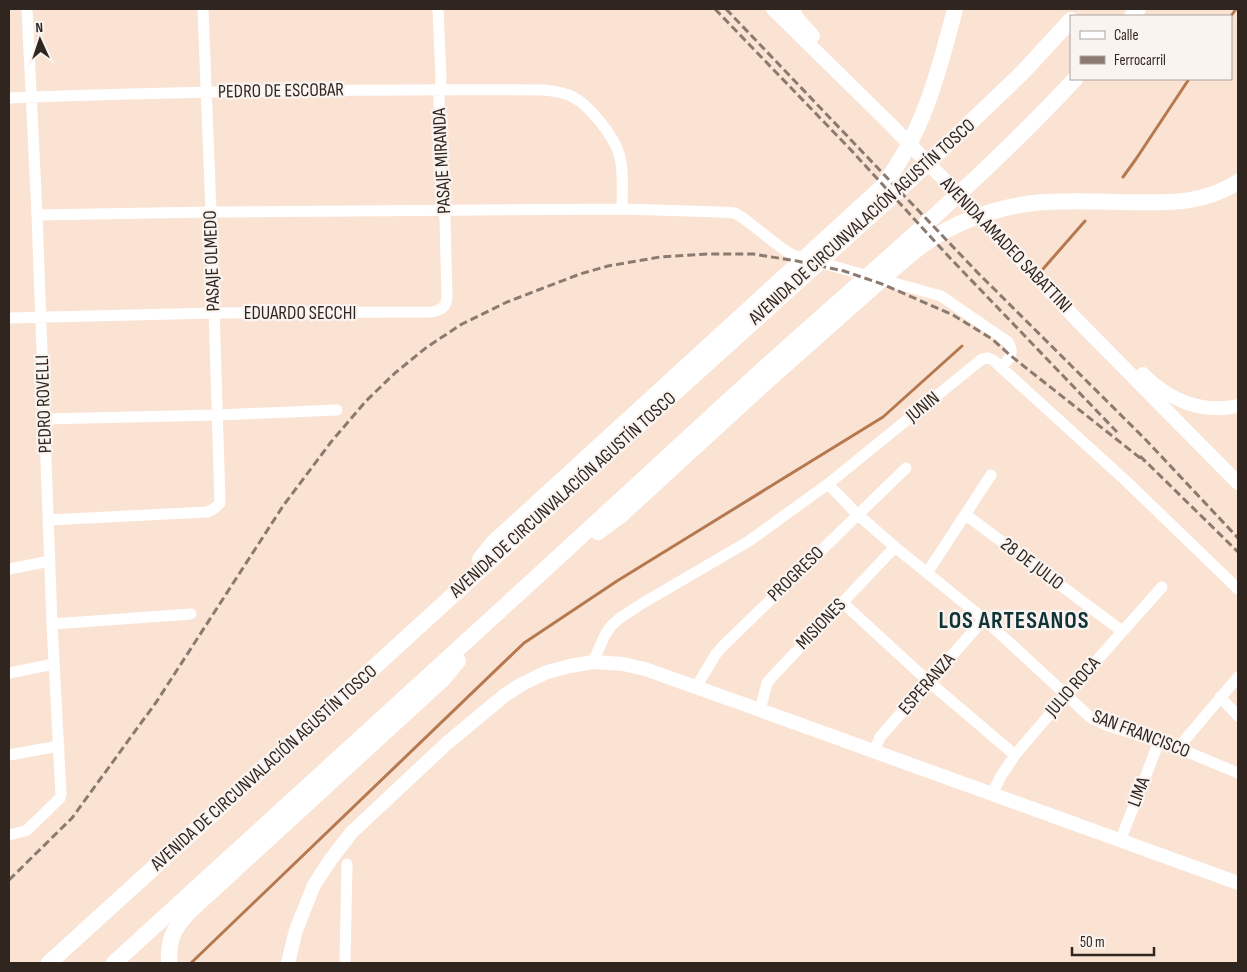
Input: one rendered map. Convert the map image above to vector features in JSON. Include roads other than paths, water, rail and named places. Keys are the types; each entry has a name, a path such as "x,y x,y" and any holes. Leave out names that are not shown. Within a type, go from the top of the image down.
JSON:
{"highway":[{"path":"771,297 880,189 906,152 933,88 955,9"},
{"name":"AVENIDA DE CIRCUNVALACIÓN AGUSTÍN TOSCO","path":"49,963 442,605 493,543 771,297 909,181 1021,74 1070,21"},
{"path":"114,963 499,611 845,304 989,166 1074,80"},
{"path":"845,304 936,236 985,214 1032,203 1066,201 1158,203 1188,201 1216,194 1238,182"},
{"path":"169,963 169,949 173,933 184,918 444,678 499,611"}],"main road":[{"name":"AVENIDA AMADEO SABATTINI","path":"773,9 990,226 1091,334 1238,484"},
{"path":"792,9 804,27 905,128 968,205"},
{"path":"990,226 1054,282 1158,388 1181,402 1193,406 1218,408 1238,406"},
{"path":"288,963 296,930 314,885 330,859 352,832 446,744 505,695 547,672 593,662 623,664 645,669 1238,883"}],"street":[{"name":"PEDRO ROVELLI","path":"9,835 27,830 60,798 61,794 52,624 27,9"},
{"name":"PASAJE OLMEDO","path":"48,520 207,512 217,507 220,503 203,9"},
{"name":"PASAJE MIRANDA","path":"438,9 441,78 439,99 442,199 447,298 446,304 440,310"},
{"name":"PEDRO DE ESCOBAR","path":"9,98 440,89 553,91 566,94 580,101 610,134 618,149 621,163 622,208"},
{"path":"36,215 622,208 735,214 793,255 941,296 1008,342 1012,349 1011,356 1000,367"},
{"name":"EDUARDO SECCHI","path":"9,318 214,313 432,312 440,310"},
{"name":"JUNIN","path":"593,662 604,637 620,618 749,541 828,484 982,359 988,358 993,360 1124,480 1238,589"},
{"path":"44,419 337,410"},
{"name":"PROGRESO","path":"696,687 722,647 906,468"},
{"path":"927,573 990,475"},
{"name":"SAN FRANCISCO","path":"828,484 857,514 984,619 1091,718 1106,725 1178,748 1238,774"},
{"name":"28 DE JULIO","path":"966,515 1122,632"},
{"name":"MISIONES","path":"760,710 767,683 896,547"},
{"path":"9,569 50,561"},
{"name":"JULIO ROCA","path":"992,794 1015,755 1162,587"},
{"path":"842,602 929,682 1015,755"},
{"path":"52,624 191,614"},
{"name":"ESPERANZA","path":"874,752 880,737 984,619"},
{"path":"9,673 54,664"},
{"path":"1178,748 1238,677"},
{"path":"1220,698 1238,716"},
{"name":"LIMA","path":"1120,841 1159,742"},
{"path":"9,756 59,746"},
{"path":"345,963 347,864"}],"waterway":[{"path":"1232,15 1236,9"},
{"path":"1123,177 1188,80"},
{"path":"1043,269 1085,221"},
{"path":"191,963 524,643 617,581 883,417 962,346"}],"railway":[{"path":"715,9 1117,432"},
{"path":"726,9 978,273 1146,440 1238,538"},
{"path":"9,880 72,818 157,701 283,506 331,442 366,401 395,373 427,347 462,324 507,302 580,274 608,266 660,257 709,254 753,254 844,271 882,284 953,315 992,339 1144,461"},
{"path":"1140,456 1238,552"}],"district":[{"name":"LOS ARTESANOS","path":"1014,620"}]}
